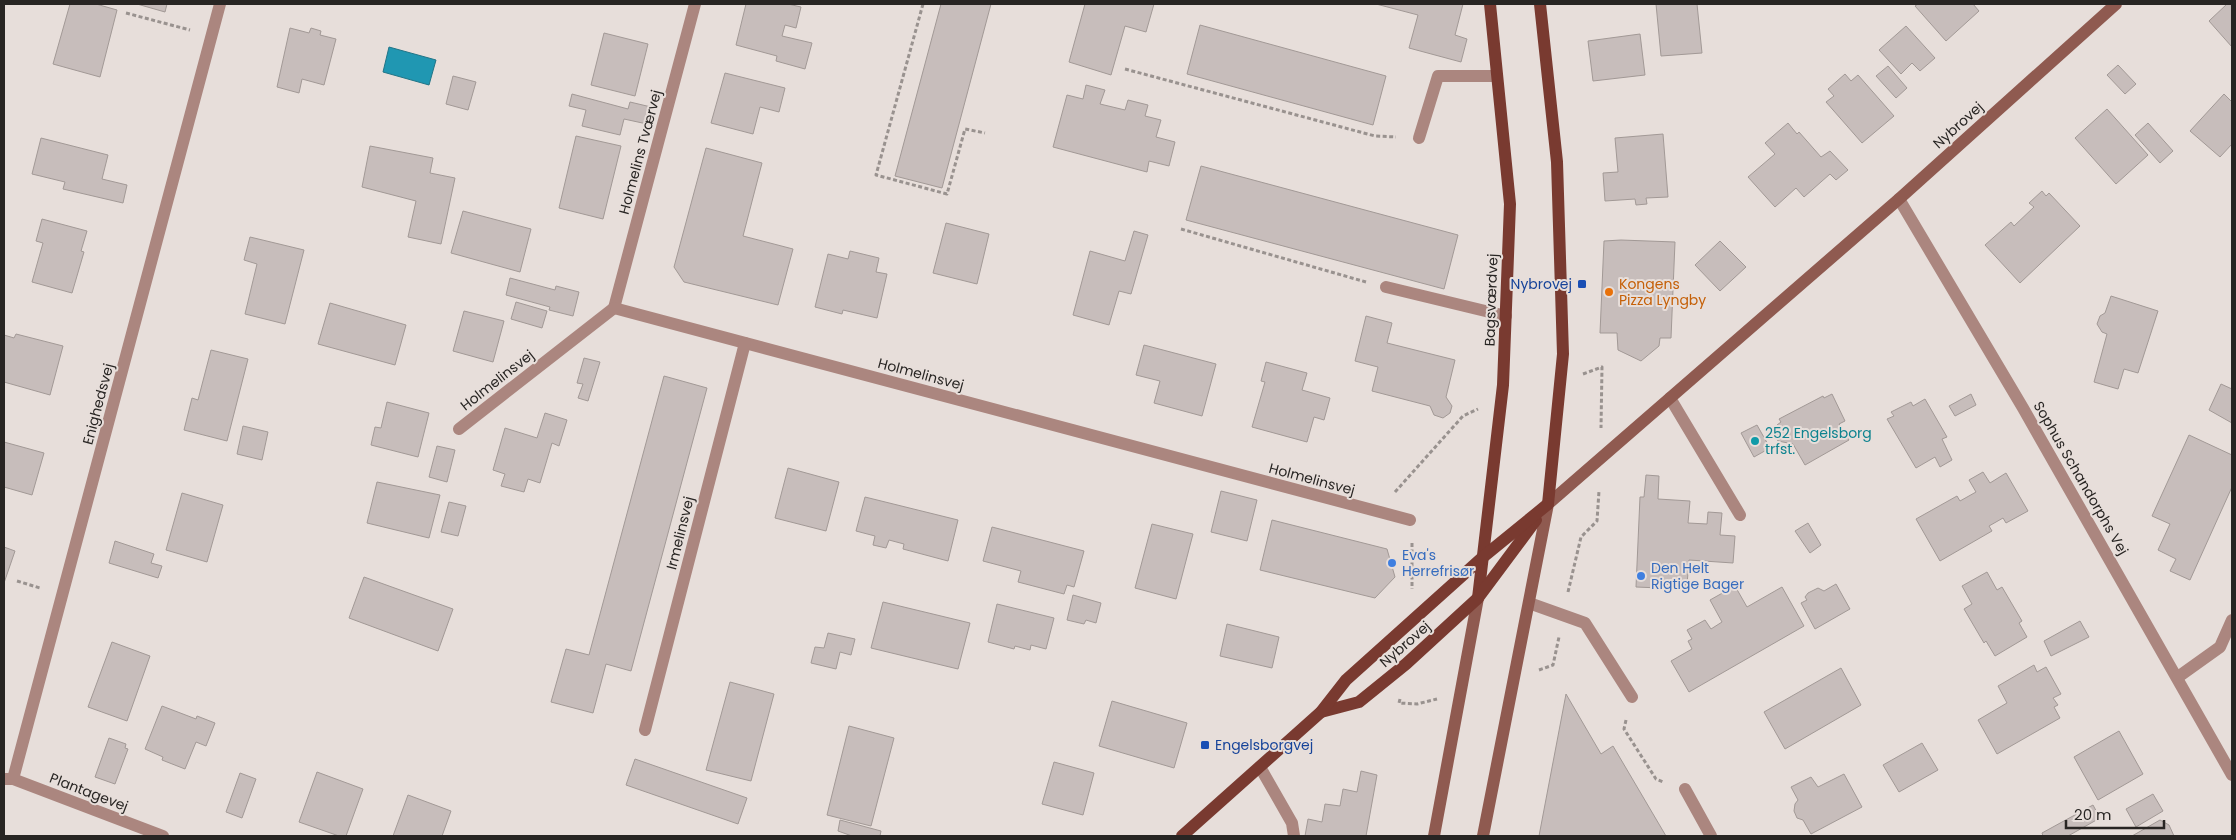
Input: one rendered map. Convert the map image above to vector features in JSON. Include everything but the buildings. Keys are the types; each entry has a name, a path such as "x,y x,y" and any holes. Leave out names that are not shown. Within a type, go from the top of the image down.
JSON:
{"main road":[{"name":"Bagsværdvej","path":"1478,598 1503,385 1510,204 1490,4"},
{"path":"1540,4 1557,162 1563,354 1548,504"},
{"name":"Nybrovej","path":"1182,836 1320,712 1346,680 1483,557 1548,504"},
{"name":"Nybrovej","path":"1320,712 1359,702 1478,598 1548,504"}],"street":[{"name":"Enighedsvej","path":"8,779 220,4"},
{"name":"Holmelins Tværvej","path":"614,308 695,4"},
{"name":"Nybrovej","path":"1548,504 1899,199 2116,4"},
{"path":"1419,138 1438,76 1497,76"},
{"name":"Sophus Schandorphs Vej","path":"1899,199 2023,408 2178,677 2232,775"},
{"path":"1386,287 1506,316"},
{"name":"Holmelinsvej","path":"459,429 614,308 1410,520"},
{"name":"Irmelinsvej","path":"645,730 745,343"},
{"path":"1670,398 1740,515"},
{"path":"1483,836 1548,504"},
{"path":"1434,836 1478,598"},
{"path":"1529,603 1585,622 1632,697"},
{"path":"2178,677 2220,647 2232,620"},
{"path":"1260,767 1292,823 1294,836"},
{"name":"Plantagevej","path":"8,779 163,836"},
{"path":"1685,789 1711,836"}],"path":[{"path":"923,4 876,175 947,194 966,129 985,133"},
{"path":"126,13 212,36"},
{"path":"1125,69 1375,136 1419,138"},
{"path":"1182,229 1386,287"},
{"path":"1553,665 1581,537 1597,521 1602,367"},
{"path":"1632,697 1624,729 1656,779 1685,789"}],"water":[{"path":"389,47 436,60 429,85 383,72"}],"place":[{"name":"Nybrovej","path":"1582,284"},
{"name":"Kongens Pizza Lyngby","path":"1609,292"},
{"name":"252 Engelsborg trfst.","path":"1755,441"},
{"name":"Eva's Herrefrisør","path":"1392,563"},
{"name":"Den Helt Rigtige Bager","path":"1641,576"},
{"name":"Engelsborgvej","path":"1205,745"}]}
